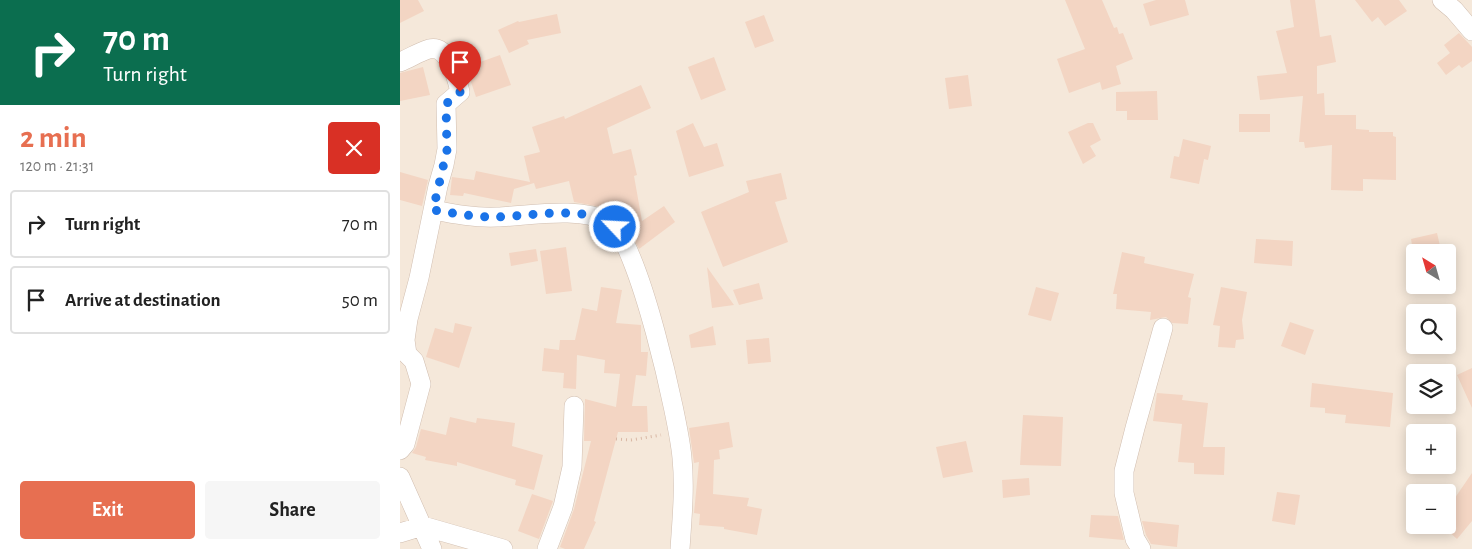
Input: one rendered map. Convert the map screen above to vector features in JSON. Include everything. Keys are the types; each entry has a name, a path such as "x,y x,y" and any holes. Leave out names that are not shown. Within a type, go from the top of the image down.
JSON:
{"street":[{"path":"1442,0 1454,10 1472,31"},
{"path":"400,62 428,49 435,49 445,54 457,78 460,92 446,104 447,150 405,340 406,354 414,361 421,384 405,444 400,450"},
{"path":"433,210 470,216 587,215 610,222 615,227 631,260 657,332 680,435 683,479 680,549"},
{"path":"1141,549 1136,539 1124,493 1124,471 1134,428 1163,328"},
{"path":"547,549 563,507 572,467 574,406"},
{"path":"400,477 432,549"},
{"path":"400,533 423,526 503,549"}],"path":[{"path":"616,439 631,440 659,434 680,435"}],"shaded area":[{"path":"400,0 1472,0 1472,549 400,549"}],"building":[{"path":"400,0 418,0 424,11 400,23"},
{"path":"1065,0 1102,0 1114,28 1117,27 1119,34 1123,33 1133,59 1116,66 1121,84 1102,90 1100,82 1069,93 1057,59 1085,49"},
{"path":"1156,0 1185,0 1189,15 1150,26 1143,4"},
{"path":"1290,0 1315,0 1320,37 1331,35 1336,62 1317,66 1317,94 1324,93 1325,115 1356,115 1356,129 1369,130 1369,132 1393,132 1393,136 1396,137 1396,180 1363,179 1363,191 1331,190 1332,145 1305,148 1304,142 1299,142 1303,96 1260,100 1257,76 1287,73 1276,31 1294,27"},
{"path":"1355,0 1399,0 1407,11 1385,26 1378,17 1372,22"},
{"path":"557,14 561,33 527,40 529,44 509,53 498,30 518,21"},
{"path":"764,15 774,41 755,48 745,22"},
{"path":"1459,33 1472,47 1472,61 1462,68 1459,65 1446,75 1437,63 1450,53 1444,45"},
{"path":"500,55 511,85 476,97 466,67"},
{"path":"714,57 726,90 701,100 688,67"},
{"path":"423,67 430,95 400,101 400,73"},
{"path":"968,75 972,106 949,109 945,78"},
{"path":"641,85 651,108 607,128 613,154 631,149 637,175 634,176 642,221 664,206 675,222 639,249 619,211 617,211 616,204 601,207 574,202 569,181 536,189 534,183 514,189 511,203 464,193 463,196 450,195 452,177 474,180 476,171 530,182 524,156 540,152 532,127 564,116 565,119"},
{"path":"1157,91 1158,120 1127,120 1127,111 1116,111 1116,92"},
{"path":"1239,114 1270,114 1270,132 1239,132"},
{"path":"693,123 704,147 717,143 724,166 689,177 676,131"},
{"path":"1088,123 1093,123 1101,140 1090,146 1096,156 1083,164 1068,132"},
{"path":"1183,139 1211,146 1208,160 1204,159 1199,184 1170,178 1174,156 1179,157"},
{"path":"400,172 428,180 422,206 400,200"},
{"path":"781,173 787,199 775,202 788,242 723,267 701,212 749,192 746,181"},
{"path":"1437,233 1440,244 1412,244 1411,239"},
{"path":"1256,239 1293,241 1292,266 1254,263"},
{"path":"566,247 572,291 546,294 540,251"},
{"path":"536,249 538,261 511,266 509,253"},
{"path":"1122,252 1145,257 1144,263 1194,274 1188,297 1191,298 1188,324 1172,323 1166,317 1150,320 1151,312 1116,309 1117,294 1113,294"},
{"path":"707,267 734,305 712,308"},
{"path":"759,283 763,299 739,305 733,290"},
{"path":"601,287 622,290 616,323 641,325 641,352 648,352 646,376 636,375 632,406 647,406 648,432 618,432 594,521 596,522 584,549 565,549 560,547 574,509 591,441 584,441 585,399 616,407 620,374 604,373 605,360 577,355 576,389 563,388 564,373 542,371 544,348 559,350 560,340 575,340 582,308 597,311"},
{"path":"1036,287 1059,293 1051,321 1028,315"},
{"path":"1221,287 1247,292 1242,320 1244,339 1236,340 1235,348 1218,347 1220,326 1213,325"},
{"path":"1290,322 1314,330 1305,355 1281,346"},
{"path":"455,323 472,327 459,368 426,357 435,328 453,333"},
{"path":"713,326 716,345 691,348 689,335"},
{"path":"769,338 771,362 748,364 746,340"},
{"path":"1472,368 1472,408 1457,375"},
{"path":"1312,383 1393,393 1390,427 1345,423 1346,415 1325,413 1325,408 1310,407"},
{"path":"1157,393 1183,395 1182,400 1208,403 1203,447 1225,447 1224,475 1194,474 1194,463 1178,462 1182,424 1153,421"},
{"path":"1023,415 1063,417 1061,466 1020,465"},
{"path":"450,417 476,423 477,418 515,423 512,446 543,455 534,490 515,485 516,480 457,462 457,466 425,460 426,457 412,453 416,447 421,429 446,435"},
{"path":"729,422 733,447 719,450 720,459 714,460 713,494 749,498 747,506 762,509 757,535 724,529 724,527 699,525 700,514 694,513 699,462 694,463 689,428"},
{"path":"966,441 973,472 943,478 936,447"},
{"path":"1472,473 1472,521 1457,539 1451,534 1456,534 1456,496"},
{"path":"1029,478 1030,495 1003,498 1002,480"},
{"path":"1277,492 1300,495 1295,525 1272,521"},
{"path":"532,494 553,501 539,539 518,531"},
{"path":"1091,515 1118,516 1124,540 1089,537"},
{"path":"1142,521 1179,525 1177,547 1151,544"}],"route":[{"path":"460,92 446,104 447,150 433,210 470,216 496,217 552,214 587,215 610,222 615,227"}]}
